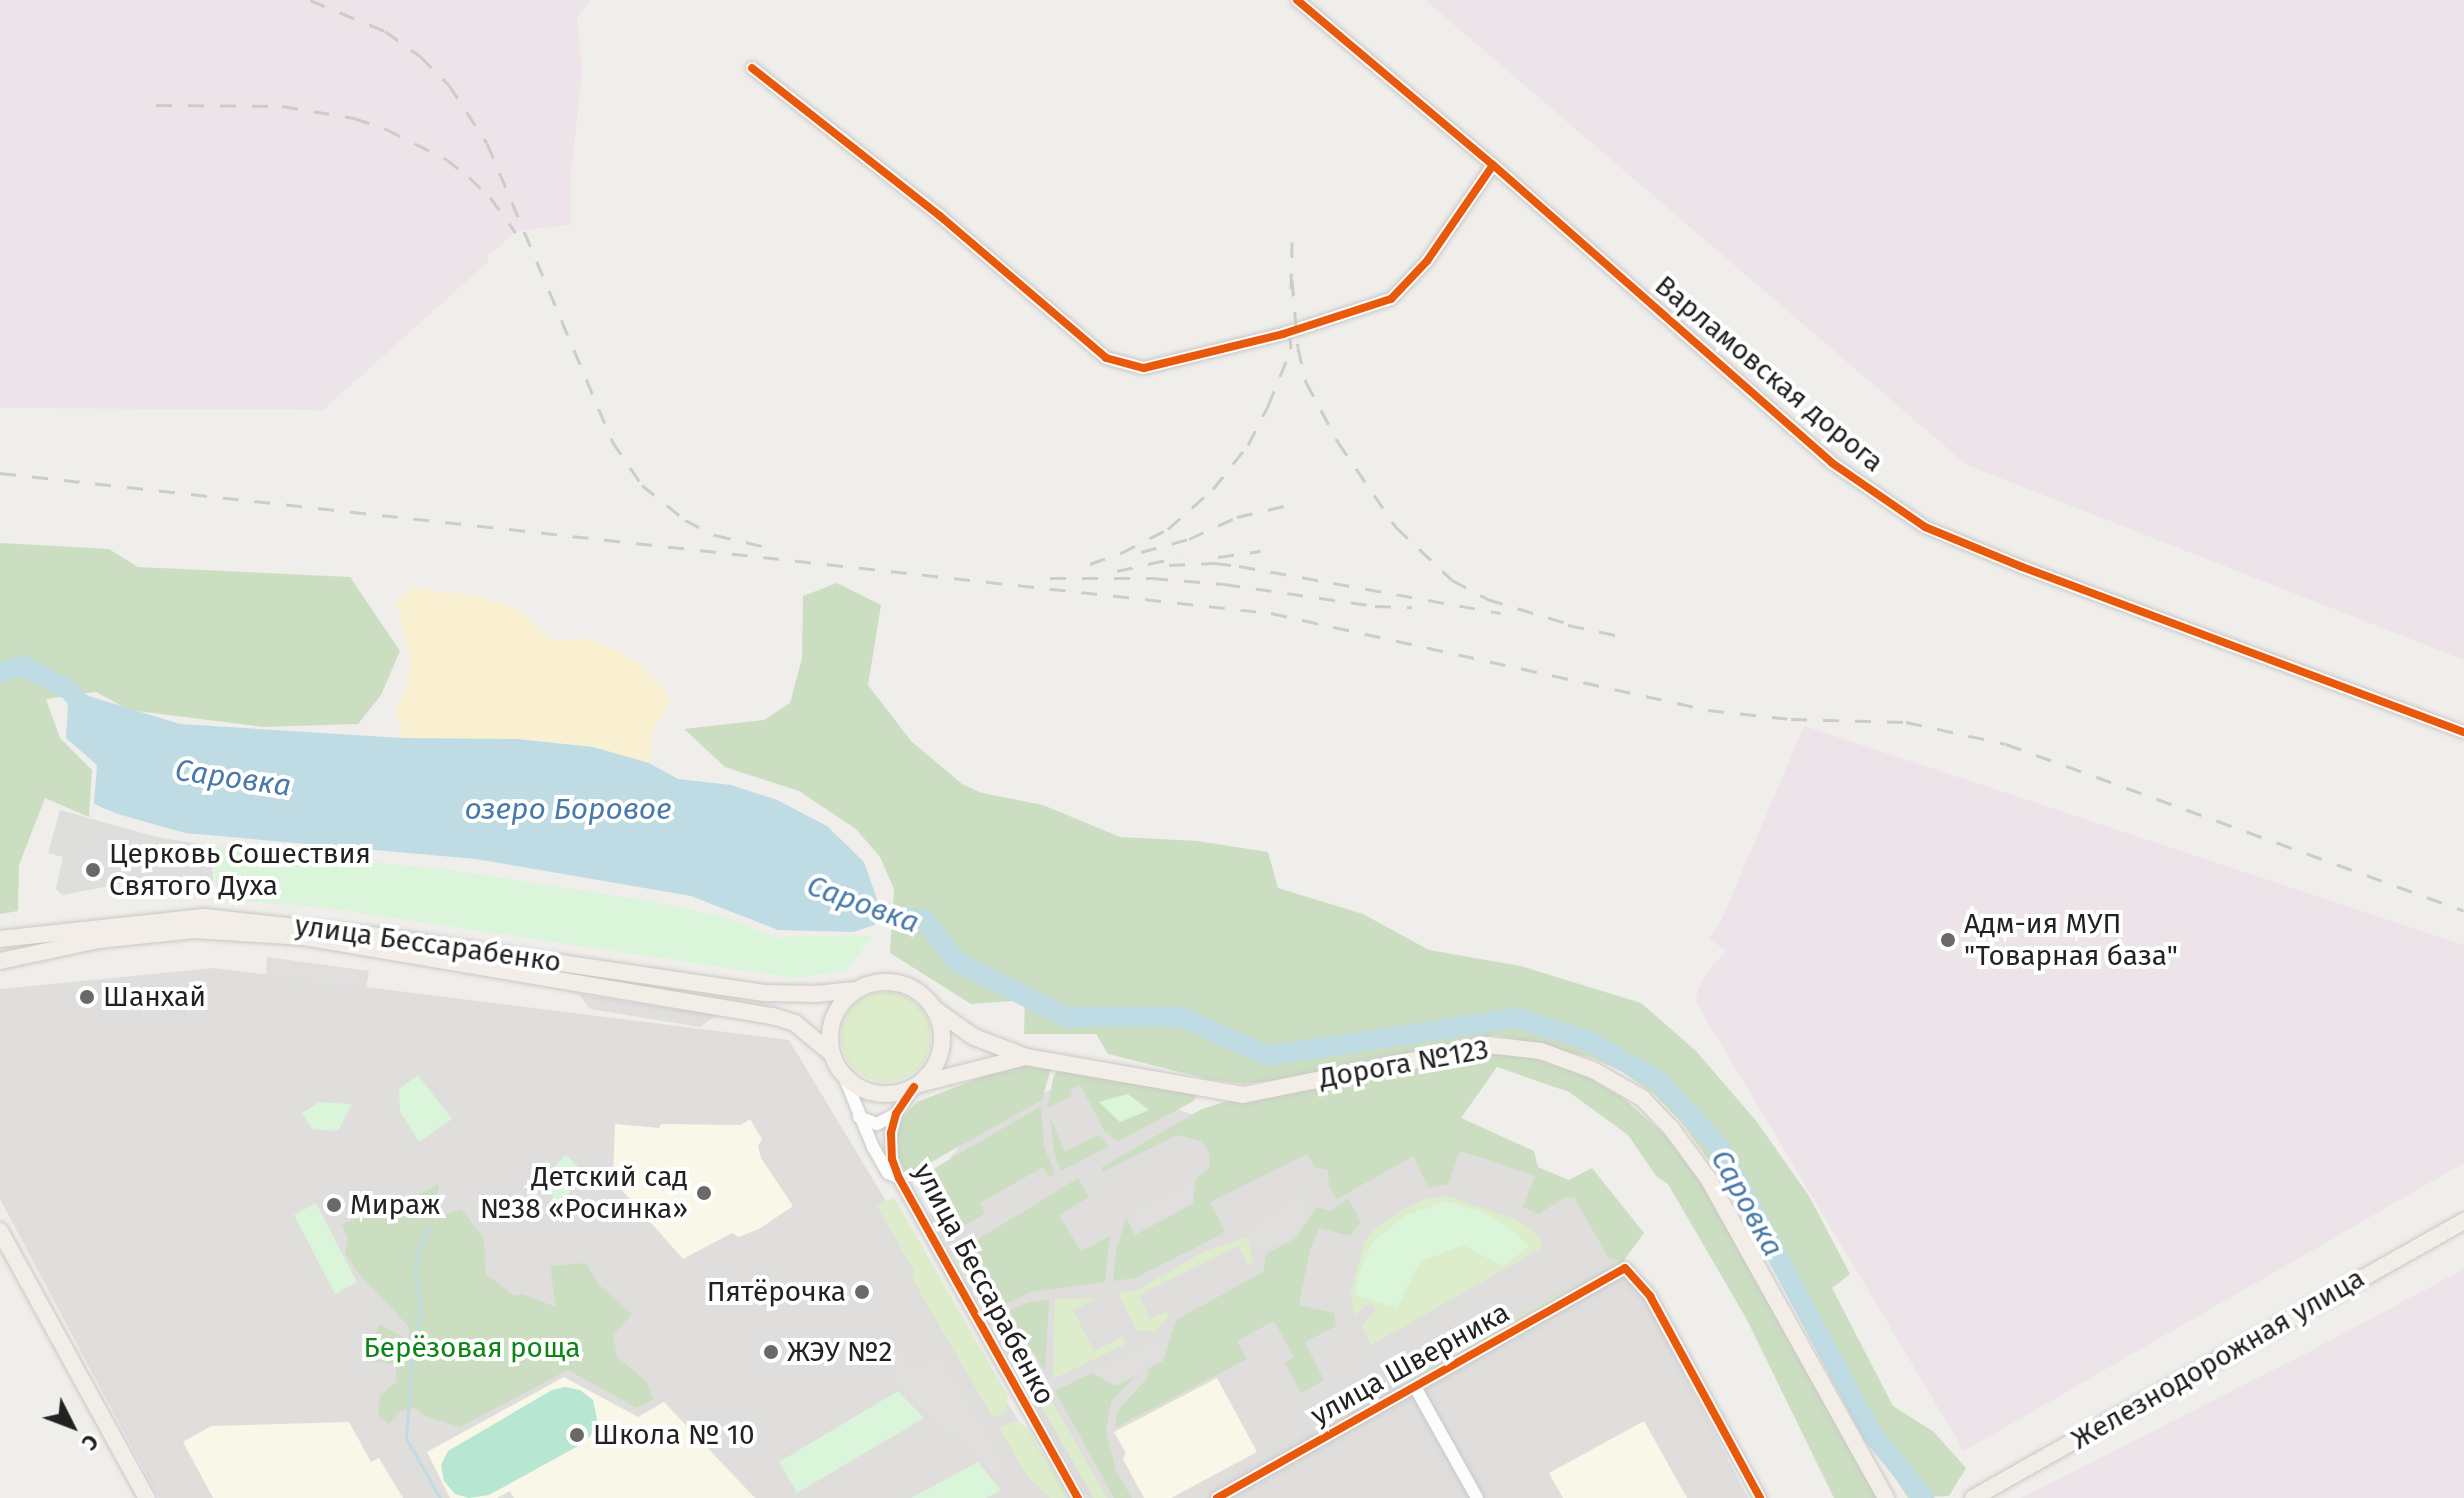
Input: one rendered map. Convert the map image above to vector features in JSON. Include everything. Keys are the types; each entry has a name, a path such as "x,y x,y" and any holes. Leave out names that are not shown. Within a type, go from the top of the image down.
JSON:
{"main road":[{"name":"улица Бессарабенко","path":"0,939 204,917 370,942 766,993 816,994 855,990"},
{"name":"улица Бессарабенко","path":"0,961 99,940 194,930 370,942 773,1016 795,1023 832,1054"},
{"path":"893,982 916,990 933,1008 942,1043 935,1066 916,1085 896,1093 877,1093 859,1088 844,1076 832,1054 831,1025 844,1000 855,990 872,983 893,982"},
{"name":"Дорога №123","path":"933,1008 974,1037 1026,1057 1243,1095 1488,1045 1541,1051 1593,1070 1642,1098 1671,1128 1709,1180 1886,1498"},
{"name":"Дорога №123","path":"916,1085 1026,1057"},
{"name":"Железнодорожная улица","path":"1973,1498 2464,1221"},
{"path":"0,1231 147,1498"}],"street":[{"name":"Варламовская дорога","path":"1297,0 1493,165 1832,463 1925,527 2022,567 2464,732"},
{"path":"752,68 940,216 1106,358 1144,368 1283,334 1391,299 1427,261 1493,165"},
{"name":"улица Бессарабенко","path":"844,1076 859,1117 888,1173 899,1178"},
{"name":"улица Бессарабенко","path":"916,1085 896,1114 891,1133 892,1159 899,1178 1078,1498"},
{"path":"859,1117 877,1124 896,1114"},
{"name":"улица Шверника","path":"1217,1498 1625,1268 1650,1296 1760,1498"},
{"path":"1415,1387 1477,1498"}],"shaded area":[{"path":"0,0 591,0 577,17 582,70 571,176 571,225 516,231 487,257 489,261 323,410 0,408"},
{"path":"1425,0 2464,0 2464,660 1967,465"},
{"path":"1804,726 2464,945 2464,1163 1964,1451 1696,1002 1698,990 1711,967 1727,951 1709,939 1722,919"},
{"path":"60,810 157,837 211,846 214,888 120,884 62,895 56,889 63,857 48,853"},
{"path":"267,957 369,971 366,988 266,976"},
{"path":"214,968 789,1040 1065,1498 159,1498 0,1199 0,989"},
{"path":"579,994 718,1014 700,1027 590,1009"},
{"path":"1081,1071 1244,1135 1444,1131 1573,1184 1622,1255 1748,1498 1088,1498 930,1215 936,1175 963,1142"},
{"name":"Детский сад №38 «Росинка»","path":"750,1119 762,1139 758,1146 761,1158 793,1206 759,1229 739,1237 732,1233 683,1259 613,1180 615,1124 659,1128 661,1124 741,1125"},
{"path":"1192,1181 1192,1195 1185,1205 1137,1231 1128,1214"},
{"path":"1304,1195 1312,1208 1293,1237 1263,1251 1250,1237 1251,1225"},
{"path":"2464,1269 2464,1498 2021,1498 2299,1357"},
{"path":"1165,1338 1160,1359 1115,1384 1094,1371"},
{"path":"899,1349 914,1371 937,1358 1004,1463 1000,1478 897,1383 888,1355"},
{"name":"Школа № 10","path":"564,1377 638,1417 664,1402 755,1498 514,1498 510,1491 497,1498 450,1498 427,1452"},
{"path":"1217,1378 1257,1452 1171,1498 1144,1498 1123,1459 1126,1453 1114,1432"},
{"path":"1644,1421 1687,1498 1563,1498 1549,1473"},
{"path":"349,1422 371,1462 379,1458 403,1498 213,1498 183,1442 211,1426"}],"green space":[{"path":"0,543 109,549 138,567 350,577 400,651 381,695 358,724 263,727 129,710 96,692 46,699 60,738 92,770 89,817 45,798 19,865 18,911 0,914"},
{"path":"837,583 881,605 868,685 911,741 962,784 982,793 1043,805 1120,837 1197,841 1268,852 1278,888 1363,914 1429,950 1521,966 1641,1003 1696,1051 1757,1122 1809,1196 1850,1274 1832,1288 1893,1406 1934,1432 1966,1468 1949,1496 1908,1498 1833,1382 1745,1211 1682,1123 1655,1095 1623,1072 1592,1058 1497,1035 1308,1075 1244,1084 1208,1079 1108,1054 1096,1034 1024,1034 1025,1000 971,1004 890,953 894,889 880,857 856,829 799,791 725,767 684,729 764,720 790,703 802,658 803,596"},
{"path":"211,846 450,870 649,901 721,916 776,937 873,936 846,970 795,978 322,907 218,900"},
{"path":"886,992 903,995 918,1005 928,1020 931,1037 928,1054 918,1069 903,1079 886,1082 869,1079 854,1069 844,1054 841,1037 844,1020 854,1005 869,995"},
{"path":"1486,1051 1530,1057 1590,1078 1623,1098 1666,1136 1705,1188 1877,1498 1834,1498 1746,1318 1668,1184 1656,1176 1628,1135 1569,1092 1497,1067 1461,1118 1534,1151 1538,1167 1569,1180 1592,1168 1644,1233 1621,1264 1618,1259 1609,1259 1574,1197 1564,1198 1539,1214 1523,1207 1535,1176 1460,1151 1448,1184 1429,1188 1413,1156 1337,1199 1329,1186 1328,1170 1314,1167 1307,1154 1210,1202 1224,1230 1222,1234 1135,1278 1113,1281 1116,1249 1126,1218 1135,1235 1193,1204 1196,1178 1210,1167 1209,1152 1201,1141 1177,1135 1102,1172 1102,1167 1202,1109 1231,1100"},
{"path":"1034,1062 1052,1065 1042,1100 908,1175 899,1159 897,1138 902,1118 917,1102 992,1073"},
{"path":"1064,1065 1201,1092 1192,1102 1118,1141 1105,1132 1080,1085 1070,1090 1072,1096 1047,1108 1054,1075"},
{"path":"418,1075 452,1119 419,1142 400,1112 399,1089"},
{"path":"1128,1094 1149,1110 1120,1122 1099,1102"},
{"path":"319,1102 352,1104 338,1131 312,1129 302,1113"},
{"path":"1041,1106 1044,1146 1055,1174 1049,1177 1043,1167 980,1203 985,1214 956,1230 923,1175"},
{"path":"1050,1117 1065,1152 1098,1135 1109,1146 1061,1171 1054,1152"},
{"path":"566,1155 578,1167 583,1180 558,1203 547,1190 548,1173"},
{"path":"1078,1178 1089,1197 1059,1215 1081,1251 1110,1236 1105,1282 1030,1292 1004,1305 967,1246"},
{"name":"Берёзовая роща","path":"439,1184 434,1220 461,1209 484,1238 486,1274 514,1296 522,1294 556,1307 550,1266 586,1263 598,1284 632,1314 613,1335 617,1357 647,1382 653,1400 637,1408 568,1370 460,1427 425,1416 415,1408 402,1411 389,1424 378,1415 380,1396 397,1381 395,1365 370,1360 369,1351 378,1345 374,1335 380,1324 408,1340 410,1328 359,1274 345,1253 348,1240 342,1224 369,1214 381,1203 402,1202"},
{"path":"1448,1196 1515,1219 1535,1231 1543,1242 1540,1249 1371,1345 1362,1326 1376,1309 1369,1303 1355,1315 1350,1294 1365,1241 1375,1228 1407,1207 1428,1198"},
{"path":"894,1197 1008,1396 1006,1411 993,1418 913,1280 914,1271 877,1206"},
{"path":"1348,1199 1361,1222 1350,1236 1319,1228 1310,1251 1299,1305 1334,1313 1336,1326 1305,1342 1324,1380 1301,1393 1285,1363 1294,1357 1274,1321 1237,1341 1247,1359 1115,1428 1118,1410 1148,1377 1147,1370 1163,1361 1176,1320 1263,1272 1266,1254 1296,1238 1317,1207 1330,1211"},
{"path":"1446,1201 1485,1213 1512,1229 1529,1247 1502,1266 1463,1245 1420,1262 1397,1308 1355,1295 1358,1276 1372,1242 1404,1216"},
{"path":"316,1203 357,1282 335,1294 294,1215"},
{"path":"1248,1237 1253,1261 1248,1265 1238,1246 1139,1295 1150,1319 1166,1312 1169,1316 1156,1332 1136,1330 1118,1293 1139,1289 1203,1252"},
{"path":"960,1249 1044,1386 1037,1389 1028,1386 954,1258"},
{"path":"1568,1289 1570,1292 1410,1381 1408,1376"},
{"path":"1098,1298 1073,1310 1094,1351 1123,1337 1126,1344 1053,1379 1055,1299"},
{"path":"1049,1300 1045,1371 1007,1311 1029,1302"},
{"path":"1092,1373 1115,1386 1135,1376 1111,1402 1106,1430 1116,1471 1132,1498 1114,1498 1055,1391"},
{"path":"565,1387 580,1390 593,1400 597,1419 591,1435 580,1445 489,1495 469,1498 455,1494 444,1481 441,1465 448,1451 552,1390"},
{"path":"898,1391 924,1418 797,1493 779,1462"},
{"path":"1048,1394 1107,1498 1094,1498 1040,1404"},
{"path":"1017,1421 1028,1429 1069,1498 1050,1498 1027,1476 999,1427"},
{"path":"978,1462 1001,1490 986,1498 911,1498"}],"sand":[{"path":"413,588 471,595 518,609 551,640 591,639 646,669 671,700 653,731 649,763 593,747 517,739 402,738 396,708 406,689 411,659 396,601"}],"water":[{"name":"озеро Боровое","path":"69,690 180,724 402,738 517,739 593,747 649,763 678,779 731,785 777,800 827,826 864,862 877,899 875,925 853,932 778,930 691,896 476,859 185,833 118,814 94,804 97,765 66,738"}],"waterway":[{"name":"Саровка","path":"0,672 23,666 69,690 87,711"},
{"name":"Саровка","path":"852,906 925,920 957,962 1066,1017 1181,1017 1268,1056 1517,1018 1587,1040 1659,1081 1719,1147 1873,1435 1924,1498"},
{"path":"428,1227 417,1254 415,1273 421,1312 413,1345 406,1438 440,1498"}],"railway":[{"path":"310,0 385,31 420,56 449,85 487,143 612,441 642,485 685,520 715,535 770,548"},
{"path":"156,105 282,106 354,118 386,129 446,159 469,177 490,197 516,233"},
{"path":"1291,289 1292,242"},
{"path":"1292,280 1298,348 1306,382 1338,442 1396,527 1452,580 1487,599 1579,627"},
{"path":"1090,564 1121,553 1168,529 1213,489 1248,445 1268,406 1291,349 1290,337"},
{"path":"0,473 1271,613 1708,710 1791,719 1906,722 2006,744 2464,911"},
{"path":"1141,552 1189,539 1237,517 1293,504"},
{"path":"1218,557 1261,551"},
{"path":"1117,571 1179,557"},
{"path":"1169,565 1215,563 1239,566 1501,613"},
{"path":"1050,578 1152,578 1224,584 1375,606 1412,607"},
{"path":"1568,625 1620,636"}],"cycle path":[{"path":"1297,0 1493,165 1832,463 1925,527 2022,567 2464,732"},
{"path":"752,68 940,216 1106,358 1144,368 1283,334 1391,299 1427,261 1493,165"},
{"path":"914,1087 896,1114 891,1133 892,1159 899,1178 1078,1498"},
{"path":"1217,1498 1625,1268 1650,1296 1760,1498"}],"place":[{"name":"Церковь Сошествия Святого Духа","path":"93,870"},
{"name":"Адм-ия МУП \"Товарная база\"","path":"1948,940"},
{"name":"Шанхай","path":"87,997"},
{"name":"Детский сад №38 «Росинка»","path":"704,1193"},
{"name":"Мираж","path":"334,1205"},
{"name":"Пятёрочка","path":"862,1292"},
{"name":"ЖЭУ №2","path":"771,1352"},
{"name":"Школа № 10","path":"577,1435"}]}
